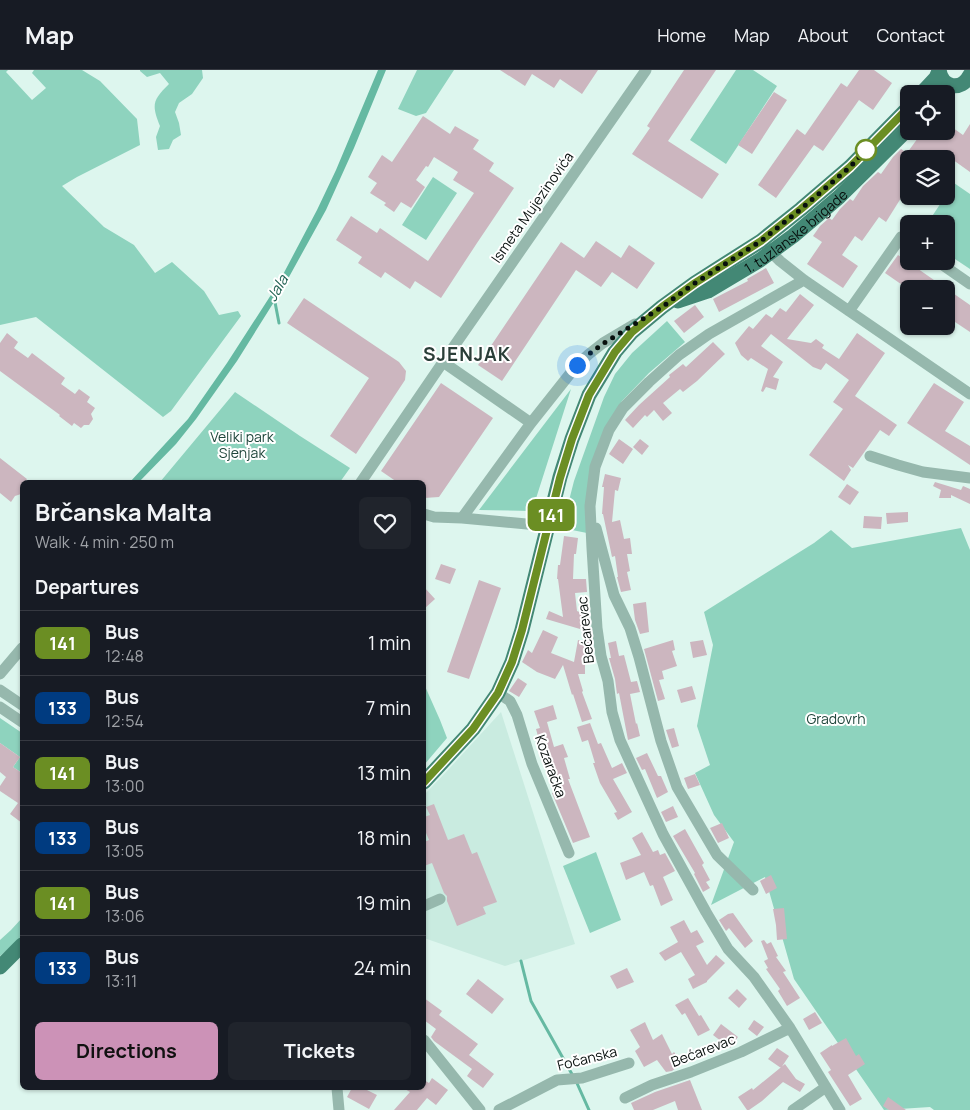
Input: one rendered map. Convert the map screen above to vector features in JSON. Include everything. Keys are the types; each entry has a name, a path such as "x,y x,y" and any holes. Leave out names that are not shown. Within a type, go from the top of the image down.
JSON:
{"main road":[{"path":"939,71 940,76 946,83 959,86"},
{"path":"929,85 939,71"},
{"name":"1. tuzlanske brigade","path":"426,780 473,729 498,693 512,662 572,439 589,395 622,342 662,307 695,283 761,241 801,209 850,167 900,116"},
{"name":"1. tuzlanske brigade","path":"662,307 708,291 760,260 839,198 900,137"},
{"path":"0,967 20,947"}],"street":[{"name":"Ismeta Mujezinovića","path":"367,480 442,362 646,70"},
{"path":"849,311 900,238"},
{"path":"761,241 780,261 804,280 970,394"},
{"path":"950,270 970,284"},
{"name":"Bećarevac","path":"804,280 708,334 679,355 623,408 609,430 595,467 590,506 597,628 601,656 608,681 612,712 620,740 663,834 706,912 728,949 754,977 790,1028 840,1110"},
{"path":"462,518 531,423 577,365 604,343 662,307"},
{"path":"442,362 531,423"},
{"path":"870,456 924,472 970,478"},
{"path":"590,506 614,595 630,628 661,741 678,787 717,855 753,890"},
{"path":"426,515 434,517 548,526"},
{"path":"0,674 20,650"},
{"path":"0,690 20,704"},
{"name":"Kozaračka","path":"498,693 510,701 517,715 532,764 569,853"},
{"path":"0,707 20,721"},
{"path":"426,905 440,899"},
{"name":"Bećarevac","path":"625,1098 652,1085 741,1052 790,1028"},
{"path":"426,1042 480,1110"},
{"name":"Fočanska","path":"499,1110 557,1080 582,1078 629,1063"},
{"path":"793,1110 826,1087"},
{"path":"337,1090 339,1110"}],"shaded area":[{"path":"501,712 575,944 505,966 426,939 426,793"}],"green space":[{"path":"0,70 8,70 6,72 32,100 46,88 32,73 34,70 82,70 100,81 137,119 140,145 62,186 104,227 134,245 155,273 172,262 204,291 219,315 238,311 241,316 171,411 163,417 36,317 0,325"},
{"path":"140,70 202,70 203,78 192,94 179,103 175,112 181,135 173,140 169,149 158,150 156,137 160,126 155,112 155,103 169,84 160,73 147,77"},
{"path":"417,70 454,70 426,113 416,116 398,109"},
{"path":"736,70 753,70 777,86 726,164 690,140"},
{"path":"433,177 457,193 426,240 402,225"},
{"path":"955,184 970,194 970,269 955,259 955,215 933,215 940,205 955,205"},
{"path":"667,321 685,342 649,373 622,401 605,429 587,533 562,528 574,481 604,397 615,374 632,353"},
{"path":"571,389 532,511 479,510"},
{"name":"Veliki park Sjenjak","path":"235,392 350,468 341,480 162,480"},
{"name":"Gradovrh","path":"961,528 970,550 970,1110 934,1110 930,1107 884,1110 794,979 765,877 711,905 734,842 714,815 695,773 710,765 697,726 713,645 704,612 814,543 831,530 852,548"},
{"path":"426,688 440,720 447,738 426,763"},
{"path":"0,718 20,732 20,757 0,743"},
{"path":"20,757 20,772 13,767"},
{"path":"596,852 621,920 590,933 563,866"},
{"path":"20,920 20,939 0,956 0,940"}],"water":[{"name":"Jala","path":"378,70 386,70 326,210 284,286 237,361 196,419 176,444 141,480 132,480 188,419 227,363 278,284 336,170"}],"building":[{"path":"500,70 598,70 582,94 560,79 554,88 532,74 525,86"},
{"path":"684,70 716,70 668,141 719,174 702,199 632,154 650,128 647,126"},
{"path":"859,70 874,70 892,83 873,110 859,100 823,151 814,145 776,198 758,185 797,129 805,135 841,83 847,87"},
{"path":"774,92 787,100 752,154 738,145"},
{"path":"423,116 450,134 455,126 479,140 473,149 494,163 489,171 514,188 441,298 415,281 410,289 385,272 381,278 358,263 362,257 336,240 351,216 377,233 380,228 428,261 474,193 453,180 458,172 434,157 416,180 425,187 411,208 401,202 394,212 384,205 386,203 370,193 377,183 368,177 382,155 392,162"},
{"path":"970,124 970,172 955,161 955,150 909,150 916,140 955,140 955,129 963,135"},
{"path":"900,150 900,200 886,222 879,217 862,241 855,236 842,255 858,266 843,288 807,264 822,242 813,236 829,218 832,220 850,199 853,201 863,186 878,172 881,174"},
{"path":"596,241 621,258 629,245 655,263 637,289 612,272 601,287 576,270 502,381 478,365 561,242 584,258"},
{"path":"898,255 900,256 900,270 920,270 934,280 900,280 900,283 885,273"},
{"path":"766,268 774,283 719,312 713,299 748,281 747,279"},
{"path":"800,294 814,305 787,339 811,343 816,339 824,345 822,348 839,359 857,333 885,353 855,396 897,425 889,436 880,430 853,468 848,465 851,470 844,481 809,455 843,409 833,402 849,380 826,363 821,370 813,367 771,334 761,346 783,362 773,377 779,379 776,390 766,387 763,392 761,391 768,369 751,358 748,361 741,355 735,343 749,326 753,329 766,314 772,318 780,308 786,312"},
{"path":"955,295 970,305 970,332 955,322"},
{"path":"304,298 399,362 406,371 405,380 356,454 330,436 369,378 287,323"},
{"path":"695,305 704,317 684,333 674,321"},
{"path":"7,333 18,342 14,348 28,358 32,353 65,378 61,384 75,394 79,389 90,397 87,402 95,408 91,414 93,419 89,425 84,425 81,428 74,423 72,426 0,371 0,343"},
{"path":"713,342 725,354 697,381 683,392 680,389 663,403 672,413 663,421 654,410 647,417 645,415 633,428 625,420 670,377 669,375 683,364 686,367"},
{"path":"441,383 493,418 439,497 426,498 426,480 394,480 381,471"},
{"path":"934,383 964,402 945,431 970,446 970,465 907,423"},
{"path":"619,439 633,449 623,464 609,454"},
{"path":"640,439 649,446 642,455 633,447"},
{"path":"0,458 27,479 20,480 20,494 15,496 11,502 0,493"},
{"path":"605,474 621,478 618,491 615,490 612,522 620,520 624,539 630,538 632,554 627,554 630,571 627,572 631,590 621,592 615,556 612,557 602,514 604,487 602,487"},
{"path":"935,482 961,490 963,486 970,489 970,504 951,495 951,498 939,498 941,490 933,486"},
{"path":"847,484 859,492 850,505 838,497"},
{"path":"908,512 908,522 887,524 886,513"},
{"path":"864,516 882,517 881,529 863,528"},
{"path":"564,536 578,538 576,554 574,554 573,579 586,579 587,592 575,593 577,611 584,614 580,629 546,619 549,611 563,617 557,579"},
{"path":"441,564 456,569 450,584 435,579"},
{"path":"479,580 501,588 469,679 447,672"},
{"path":"426,589 435,599 426,607"},
{"path":"646,602 649,632 640,634 635,620 633,604"},
{"path":"543,630 558,637 551,653 574,662 578,640 590,642 587,655 585,654 585,674 578,674 582,692 592,719 582,722 563,665 555,679 537,672 522,662 528,650 532,653"},
{"path":"673,640 675,650 672,651 677,666 662,671 664,679 659,680 665,699 658,701 644,649"},
{"path":"703,640 707,655 693,658 690,642"},
{"path":"616,641 619,656 624,655 631,682 637,681 640,692 630,694 640,736 628,740 619,693 617,694 609,658 611,658 608,643"},
{"path":"518,678 527,684 519,697 509,691"},
{"path":"692,686 696,699 681,703 677,690"},
{"path":"553,705 557,719 547,722 554,747 563,744 568,757 564,758 570,779 568,779 590,837 573,843 552,793 560,790 553,763 550,764 542,743 540,744 536,729 540,728 534,711"},
{"path":"590,723 598,744 601,743 612,768 622,763 627,773 613,779 632,812 618,820 614,813 617,812 600,783 588,740 582,742 577,727"},
{"path":"674,728 679,746 672,748 666,730"},
{"path":"0,743 20,757 13,767 20,772 20,822 10,814 18,803 0,791 0,786 6,777 0,772"},
{"path":"647,753 668,792 657,798 645,769 642,770 636,758"},
{"path":"695,774 700,785 688,789 684,778"},
{"path":"434,804 448,840 464,834 472,854 477,852 497,902 483,907 486,914 457,926 447,901 447,896 432,863 426,865 426,841 429,840 426,833 426,816 430,815 426,807"},
{"path":"673,806 678,817 666,822 661,812"},
{"path":"722,823 729,838 718,843 710,828"},
{"path":"685,829 704,863 702,865 710,880 706,882 710,888 703,892 695,873 673,836"},
{"path":"642,832 653,852 658,850 660,855 665,853 675,871 663,877 673,900 661,906 653,885 650,886 644,872 626,880 620,863 641,855 632,838"},
{"path":"771,875 777,888 766,894 760,881"},
{"path":"784,908 787,939 777,940 773,909"},
{"path":"733,913 753,941 745,948 729,928 726,931 719,920"},
{"path":"684,920 691,933 697,930 704,942 696,946 707,965 716,955 725,963 707,982 693,989 688,979 695,975 681,952 665,961 659,953 678,942 670,927"},
{"path":"764,940 767,944 771,942 778,956 776,957 786,971 783,972 800,998 787,1006 778,991 780,989 766,969 768,968 764,961 768,959 761,941"},
{"path":"627,968 634,982 617,989 610,976"},
{"path":"478,979 504,999 492,1014 466,994"},
{"path":"737,989 747,999 739,1008 728,998"},
{"path":"688,998 710,1030 698,1036 685,1013 682,1015 675,1005"},
{"path":"426,999 442,1011 439,1015 478,1044 469,1055 494,1074 483,1088 467,1076 472,1069 434,1041 431,1037 436,1029 426,1022"},
{"path":"815,1012 822,1023 809,1030 803,1019"},
{"path":"754,1020 764,1027 757,1036 748,1029"},
{"path":"645,1022 653,1040 662,1034 672,1054 674,1052 682,1063 672,1071 666,1072 657,1060 644,1067 635,1051 640,1047 630,1030"},
{"path":"721,1024 738,1037 730,1048 713,1035"},
{"path":"846,1038 856,1056 859,1054 865,1064 848,1075 862,1099 850,1106 828,1072 831,1070 820,1053"},
{"path":"777,1048 789,1056 781,1068 768,1059"},
{"path":"785,1064 796,1079 805,1084 800,1092 783,1082 762,1101 747,1110 738,1097 752,1088 753,1090"},
{"path":"432,1078 448,1090 436,1105 427,1098 417,1110 394,1110 410,1092 406,1090 426,1090 426,1081 429,1083"},
{"path":"690,1080 702,1110 678,1110 675,1101 653,1110 634,1110 631,1103 655,1092"},
{"path":"351,1090 367,1090 377,1095 369,1109 347,1097"},
{"path":"888,1097 906,1110 889,1110 883,1106"}],"waterway":[{"name":"Jala","path":"274,297 279,323"},
{"path":"521,961 531,1001 573,1076"},
{"path":"576,1081 589,1110"}],"bus line":[{"name":"141","path":"426,780 473,729 498,693 512,662 572,439 589,395 622,342 662,307 695,283 761,241 801,209 850,167 900,116"}],"district":[{"name":"SJENJAK","path":"467,354"}],"route":[{"path":"577,365 604,343 761,241 850,167 866,150"}]}
